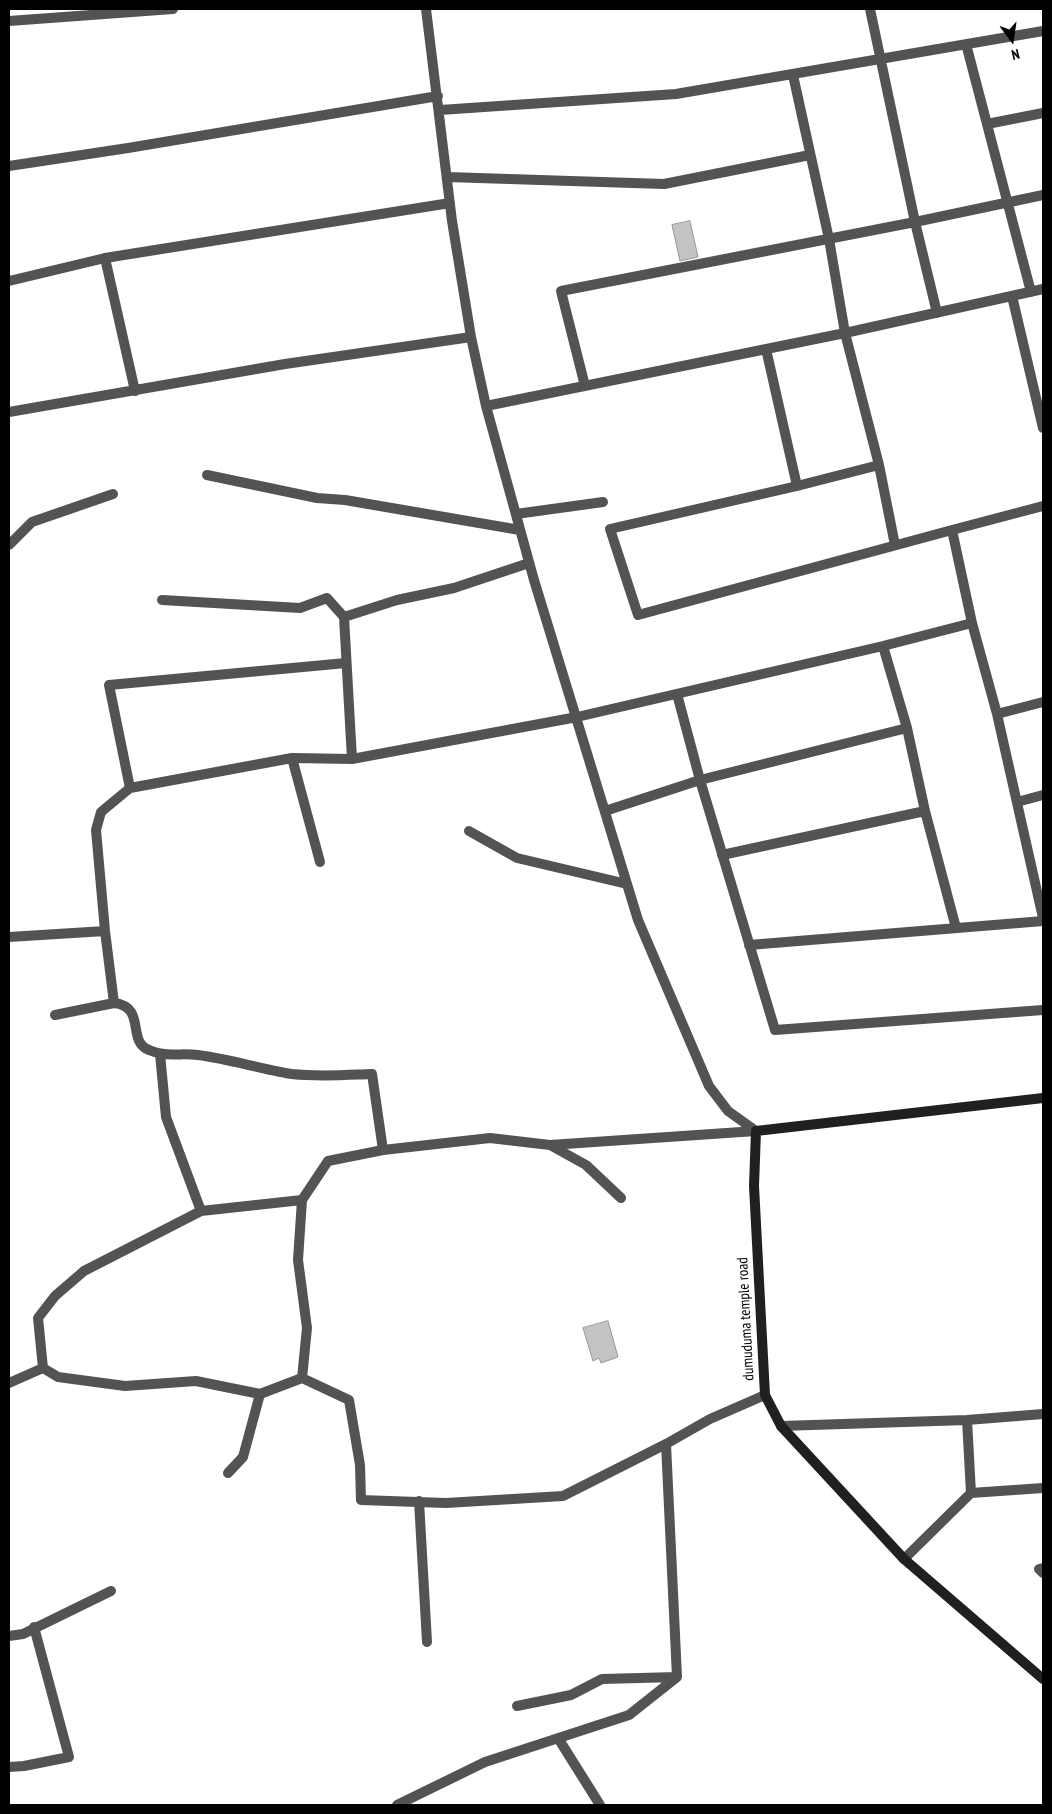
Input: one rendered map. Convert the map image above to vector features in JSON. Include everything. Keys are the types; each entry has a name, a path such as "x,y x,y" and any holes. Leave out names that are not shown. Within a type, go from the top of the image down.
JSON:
{"street":[{"path":"9,21 174,9"},
{"path":"426,9 440,110 450,204 471,337 486,406 529,563 638,920 709,1086 728,1111 756,1131"},
{"path":"870,9 916,222 938,313"},
{"path":"440,110 676,94 1043,31"},
{"path":"966,44 1031,292"},
{"path":"793,75 829,239 844,333 879,465 895,545"},
{"path":"9,166 438,96"},
{"path":"987,124 1043,113"},
{"path":"447,178 664,184 810,154"},
{"path":"585,386 561,292 1043,195"},
{"path":"9,282 105,258 450,204"},
{"path":"105,258 135,391"},
{"path":"486,406 844,333 1043,289"},
{"path":"1012,296 1043,423"},
{"path":"9,412 285,364 471,337"},
{"path":"766,349 797,486"},
{"path":"879,465 610,529 638,615 1043,506"},
{"path":"207,474 317,498 345,500 520,530"},
{"path":"9,545 32,522 113,494"},
{"path":"516,514 603,502"},
{"path":"749,945 1043,919 997,714 972,623 952,530"},
{"path":"344,617 397,600 454,588 529,563"},
{"path":"162,600 300,608 327,598 344,617 352,760"},
{"path":"114,1003 105,931 96,830 101,812 130,788 292,758 352,760 577,717 883,646 972,623"},
{"path":"883,646 907,728 925,811 956,928"},
{"path":"130,788 109,685 346,663"},
{"path":"677,694 700,780 775,1030 1043,1010"},
{"path":"997,714 1043,702"},
{"path":"605,811 700,780 907,728"},
{"path":"292,758 320,862"},
{"path":"1017,802 1043,795"},
{"path":"722,855 925,811"},
{"path":"470,831 517,858 627,884"},
{"path":"9,937 105,931"},
{"path":"55,1015 114,1003 123,1004 133,1014 138,1038 142,1044 147,1050 160,1054 198,1055 292,1074 325,1076 372,1074 383,1150"},
{"path":"160,1054 166,1117 201,1211"},
{"path":"302,1378 307,1328 298,1260 302,1200 328,1161 383,1150 490,1138 550,1145 756,1131 1043,1098"},
{"name":"dumuduma temple road","path":"756,1131 754,1186 765,1395 781,1426 904,1559 1043,1679"},
{"path":"550,1145 586,1165 621,1198"},
{"path":"43,1368 38,1318 55,1296 84,1271 201,1211 302,1200"},
{"path":"9,1383 43,1368"},
{"path":"43,1368 58,1377 125,1386 196,1380 260,1394 302,1378 349,1400 360,1465 361,1500 446,1503 564,1496 666,1444 710,1419 765,1395"},
{"path":"228,1473 243,1457 260,1394"},
{"path":"781,1426 967,1420 1043,1414"},
{"path":"967,1420 971,1493"},
{"path":"666,1444 677,1677"},
{"path":"904,1559 971,1493 1043,1488"},
{"path":"419,1501 427,1642"},
{"path":"1043,1568 1039,1569 1043,1573"},
{"path":"9,1636 23,1634 111,1591"},
{"path":"9,1767 69,1757 34,1627"},
{"path":"517,1706 571,1695 602,1679 677,1677"},
{"path":"397,1805 485,1762 629,1715 677,1677"},
{"path":"558,1738 600,1805"}],"building":[{"path":"690,221 698,257 680,261 672,225"},
{"path":"608,1321 618,1357 601,1363 599,1358 593,1361 583,1328"}]}
